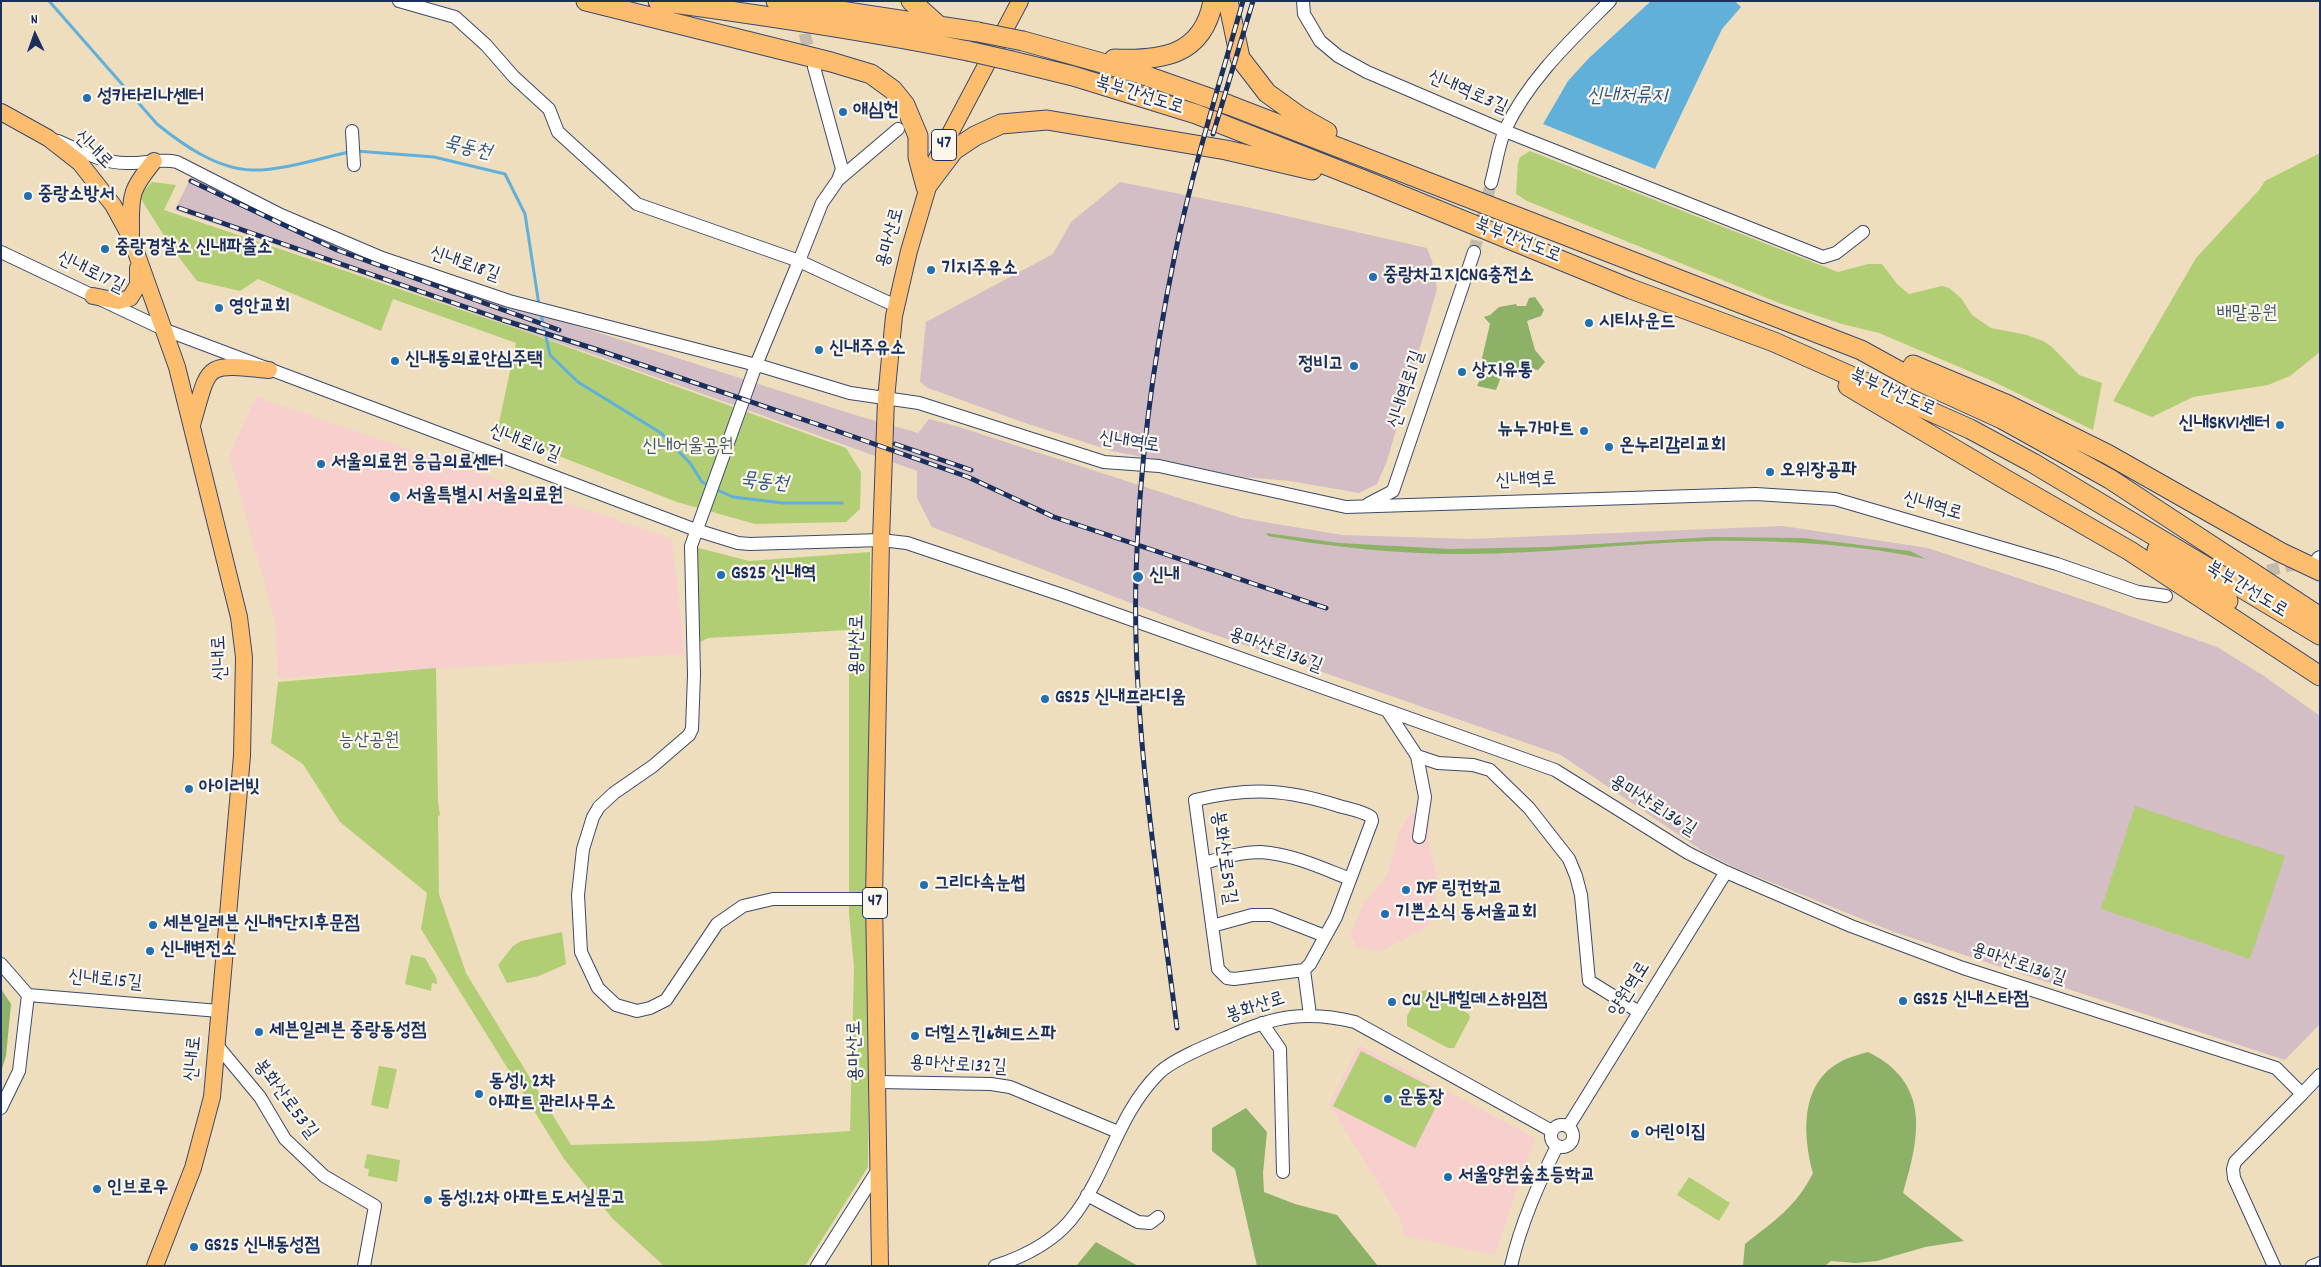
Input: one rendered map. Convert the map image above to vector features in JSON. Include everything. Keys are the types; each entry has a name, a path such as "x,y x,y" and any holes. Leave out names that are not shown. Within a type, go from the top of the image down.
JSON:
{"highway":[{"path":"586,1 831,62 871,74 893,90 913,120 918,136 918,157 926,188"},
{"name":"북부간선도로","path":"658,1 833,26 968,51 1073,76 1196,114 1631,289 1774,342 1970,429 2033,462 2320,635"},
{"name":"북부간선도로","path":"776,1 978,32 1023,41 1138,73 1375,160 1861,350 1910,377 2002,419 2110,479 2320,617"},
{"path":"911,1 938,25"},
{"path":"1080,57 1144,60 1176,53 1200,32 1211,11 1213,1"},
{"path":"1228,1 1240,58 1267,93 1299,116 1375,160"},
{"path":"926,188 954,150 975,136 1001,124 1047,120 1226,150 1374,184"},
{"path":"1774,342 2130,551 2320,676"},
{"path":"1861,350 1916,366 2008,405 2107,454 2280,552 2319,562"},
{"path":"2033,462 2281,638 2320,661"},
{"path":"2281,592 2320,606"}],"main road":[{"name":"용마산로","path":"880,1266 874,899 881,540 886,399 896,306 926,188 937,156 1020,1"},
{"name":"신내로","path":"1,112 46,136 75,158 113,205 131,238 177,367 239,617 244,656 242,756 212,1097 193,1168 155,1266"},
{"path":"131,238 132,194 137,182 154,161"},
{"path":"93,296 118,301 130,298 138,285 138,260"},
{"path":"191,427 205,380 215,369 228,366 269,370"}],"street":[{"path":"399,1 455,18 486,45 514,77 548,109 558,132 637,204 800,262 896,306"},
{"name":"신내역로3길","path":"1302,1 1304,14 1320,41 1338,56 1367,72 1505,131 1823,257 1836,252 1863,232"},
{"path":"1491,183 1505,131 1531,86 1570,41 1610,1"},
{"path":"814,67 842,169 838,180"},
{"path":"874,899 773,899 743,906 717,924 666,1000 650,1008 632,1011 616,1005 598,988 581,952 578,895 583,849 593,817 599,807 614,793 653,766 689,734 692,729 694,675 691,546 756,365 800,262 822,203 838,180 898,129"},
{"path":"352,131 354,165"},
{"name":"신내로18길","path":"46,136 111,161 126,164 172,161 183,164 281,215 356,247 510,301 756,365 850,393 886,399"},
{"name":"신내로17길","path":"1,252 163,329"},
{"name":"신내역로1길","path":"1346,507 1372,503 1393,491 1474,252"},
{"name":"신내로16길","path":"163,329 696,530 738,543 881,540"},
{"name":"신내역로","path":"886,399 919,403 1104,462 1159,466 1346,507 1756,494 1822,497 2057,564 2138,592 2166,596"},
{"name":"용마산로136길","path":"881,540 907,543 1065,596 1556,770 1688,853 1726,872 1851,926 1963,968 2270,1066 2280,1072 2302,1094"},
{"path":"1388,712 1417,756 1425,797 1419,837"},
{"path":"1417,756 1438,763 1473,765 1490,770 1529,808 1569,859 1576,876 1581,895 1589,981 1639,1012"},
{"name":"봉화산로59길","path":"1274,791 1300,794 1371,817 1372,821 1350,879 1336,917 1310,964 1304,970 1234,979 1227,978 1218,969 1195,800 1238,792 1274,791"},
{"path":"1204,863 1237,854 1260,852 1294,858 1350,879"},
{"name":"양원역로","path":"1568,1127 1726,872"},
{"path":"1212,926 1252,916 1271,915 1325,936"},
{"path":"1,964 28,995 19,1071 1,1108"},
{"path":"1304,970 1310,1015"},
{"name":"신내로15길","path":"28,995 219,1010"},
{"name":"봉화산로","path":"995,1266 1025,1262 1035,1250 1076,1214 1137,1099 1161,1071 1199,1050 1262,1022 1299,1014 1334,1017 1355,1022 1550,1130"},
{"path":"1262,1022 1280,1049 1282,1172"},
{"name":"봉화산로53길","path":"216,1044 260,1097 285,1140 324,1176 375,1206 364,1266"},
{"path":"2274,1266 2234,1178 2233,1169 2235,1162 2320,1075"},
{"name":"용마산로132길","path":"878,1082 991,1084 1010,1087 1118,1132"},
{"path":"1557,1126 1568,1127 1572,1133 1572,1140 1568,1146 1557,1146 1552,1142 1550,1130 1557,1126"},
{"path":"1511,1266 1517,1240 1535,1192 1557,1146"},
{"path":"817,1266 879,1168"},
{"path":"1086,1195 1138,1222 1150,1223 1158,1217"},
{"path":"2312,1266 2320,1263"}],"shaded area":[{"path":"191,177 428,278 855,415 918,433 929,419 956,426 1241,518 1342,535 1469,539 1783,526 1928,548 2217,647 2264,676 2320,716 2320,1024 2285,1060 1894,932 1736,868 1704,852 1561,755 1204,631 932,527 917,498 917,471 600,357 175,210"},
{"path":"1120,182 1251,208 1427,248 1432,261 1437,289 1387,461 1377,484 1359,493 1290,481 1244,477 1112,451 1028,424 928,388 920,382 926,322 1053,254 1071,222"},
{"name":"서울특별시 서울의료원","path":"256,397 672,539 685,654 277,678 276,625 229,456"},
{"name":"IYF 링컨학교","path":"1425,801 1428,803 1430,850 1437,874 1435,905 1429,926 1382,951 1358,948 1350,935 1364,903 1387,876 1399,831 1408,817"},
{"name":"서울양원숲초등학교","path":"1359,1045 1535,1138 1495,1255 1405,1236 1398,1215 1329,1104"}],"green space":[{"path":"1530,151 1838,272 1868,264 1882,264 1897,284 1909,294 1942,286 1949,288 1961,298 1972,315 1991,328 2027,335 2043,341 2051,346 2079,375 2102,383 2093,430 1990,380 1879,333 1842,324 1779,303 1527,201 1516,194 1518,163 1520,157"},
{"name":"배말공원","path":"2320,153 2320,352 2290,376 2268,385 2193,397 2152,417 2113,401 2196,258 2259,190 2265,181"},
{"name":"신내어울공원","path":"152,182 176,185 164,210 521,330 846,448 861,472 860,509 846,522 755,524 677,502 497,432 516,343 393,299 381,331 258,279 240,291 197,281 174,251 139,196"},
{"path":"1535,297 1544,310 1541,316 1527,321 1535,350 1545,362 1538,370 1505,366 1496,390 1477,386 1487,365 1482,358 1490,324 1484,317 1490,315 1499,307 1516,304 1517,306 1526,306 1529,298"},
{"path":"1266,533 1339,543 1450,549 1548,547 1712,537 1803,538 1910,551 1926,559 1845,546 1735,541 1678,542 1494,554 1414,553 1316,543 1268,536"},
{"name":"능산공원","path":"691,546 749,561 870,552 868,1167 805,1266 664,1266 612,1218 564,1159 421,929 427,893 340,822 303,764 271,743 278,682 436,668 438,802 440,815 438,816 439,894 466,973 571,1145 705,1141 850,1131 854,967 849,914 849,630 708,638 693,646"},
{"path":"2135,806 2285,856 2250,959 2101,909"},
{"path":"562,932 566,964 539,976 507,983 498,965 513,946 521,941"},
{"path":"411,955 425,958 436,977 437,984 432,983 431,991 405,984"},
{"path":"1,989 11,1004 6,1056 1,1072"},
{"path":"1426,990 1469,1014 1470,1018 1454,1048 1448,1048 1407,1026 1407,1016 1420,992"},
{"name":"운동장","path":"1361,1051 1443,1093 1415,1148 1333,1106"},
{"path":"1868,1052 1888,1065 1902,1079 1911,1095 1915,1113 1916,1132 1914,1151 1903,1193 1964,1241 1925,1247 1877,1261 1856,1263 1831,1261 1825,1266 1743,1266 1745,1244 1784,1213 1799,1195 1813,1173 1809,1157 1806,1124 1812,1093 1820,1079 1831,1068 1846,1059"},
{"path":"379,1066 397,1069 388,1109 371,1105"},
{"path":"1246,1108 1267,1132 1263,1173 1264,1192 1295,1204 1337,1215 1378,1266 1257,1266 1235,1169 1212,1151 1212,1128"},
{"path":"367,1154 400,1160 397,1182 368,1176 369,1169 364,1168"},
{"path":"1689,1177 1730,1203 1719,1221 1677,1195"},
{"path":"1096,1242 1138,1266 1076,1266"}],"water":[{"name":"신내저류지","path":"1651,1 1735,1 1741,7 1722,29 1655,169 1543,124 1568,81 1589,58"}],"waterway":[{"name":"묵동천","path":"49,1 157,124 189,148 213,161 239,169 263,170 349,152"},
{"name":"묵동천","path":"356,151 434,157 505,174 525,214 539,305"},
{"name":"묵동천","path":"541,314 550,355 578,382 661,433 690,463 702,482 710,486"},
{"name":"묵동천","path":"715,489 733,497 783,503 842,503"}],"tunnel":[{"path":"800,16 812,62"},
{"path":"1474,252 1491,183"},
{"path":"2250,575 2304,562"}],"railway":[{"path":"1177,1028 1148,802 1138,689 1136,575 1140,494 1148,414 1175,254 1190,190 1243,1"},
{"path":"1213,134 1253,1"},
{"path":"191,181 337,250 559,330"},
{"path":"179,208 503,320 843,433 968,477 1054,517 1326,608"},
{"path":"895,444 971,470"}],"place":[{"name":"성카타리나센터","path":"87,98"},
{"name":"애심헌","path":"843,112"},
{"name":"중랑소방서","path":"28,196"},
{"name":"중랑경찰소 신내파출소","path":"105,249"},
{"name":"기지주유소","path":"931,270"},
{"name":"중랑차고지CNG충전소","path":"1373,277"},
{"name":"영안교회","path":"219,308"},
{"name":"시티사운드","path":"1589,323"},
{"name":"신내주유소","path":"819,350"},
{"name":"신내동의료안심주택","path":"395,361"},
{"name":"정비고","path":"1354,366"},
{"name":"상지유통","path":"1462,372"},
{"name":"신내SKV1센터","path":"2280,425"},
{"name":"뉴누가마트","path":"1584,431"},
{"name":"온누리감리교회","path":"1609,447"},
{"name":"서울의료원 응급의료센터","path":"321,464"},
{"name":"오위장공파","path":"1770,472"},
{"name":"서울특별시 서울의료원","path":"395,497"},
{"name":"GS25 신내역","path":"721,575"},
{"name":"신내","path":"1138,577"},
{"name":"GS25 신내프라디움","path":"1045,699"},
{"name":"아이러빗","path":"189,789"},
{"name":"그리다속눈썹","path":"924,885"},
{"name":"IYF 링컨학교","path":"1406,890"},
{"name":"기쁜소식 동서울교회","path":"1385,914"},
{"name":"세븐일레븐 신내9단지후문점","path":"153,925"},
{"name":"신내변전소","path":"150,951"},
{"name":"GS25 신내스타점","path":"1903,1001"},
{"name":"CU 신내힐데스하임점","path":"1392,1002"},
{"name":"세븐일레븐 중랑동성점","path":"259,1032"},
{"name":"더힐스킨&헤드스파","path":"915,1036"},
{"name":"동성1, 2차 아파트 관리사무소","path":"479,1094"},
{"name":"운동장","path":"1388,1099"},
{"name":"어린이집","path":"1635,1134"},
{"name":"서울양원숲초등학교","path":"1448,1177"},
{"name":"인브로우","path":"97,1189"},
{"name":"동성1.2차 아파트도서실문고","path":"428,1200"},
{"name":"GS25 신내동성점","path":"194,1247"}]}
